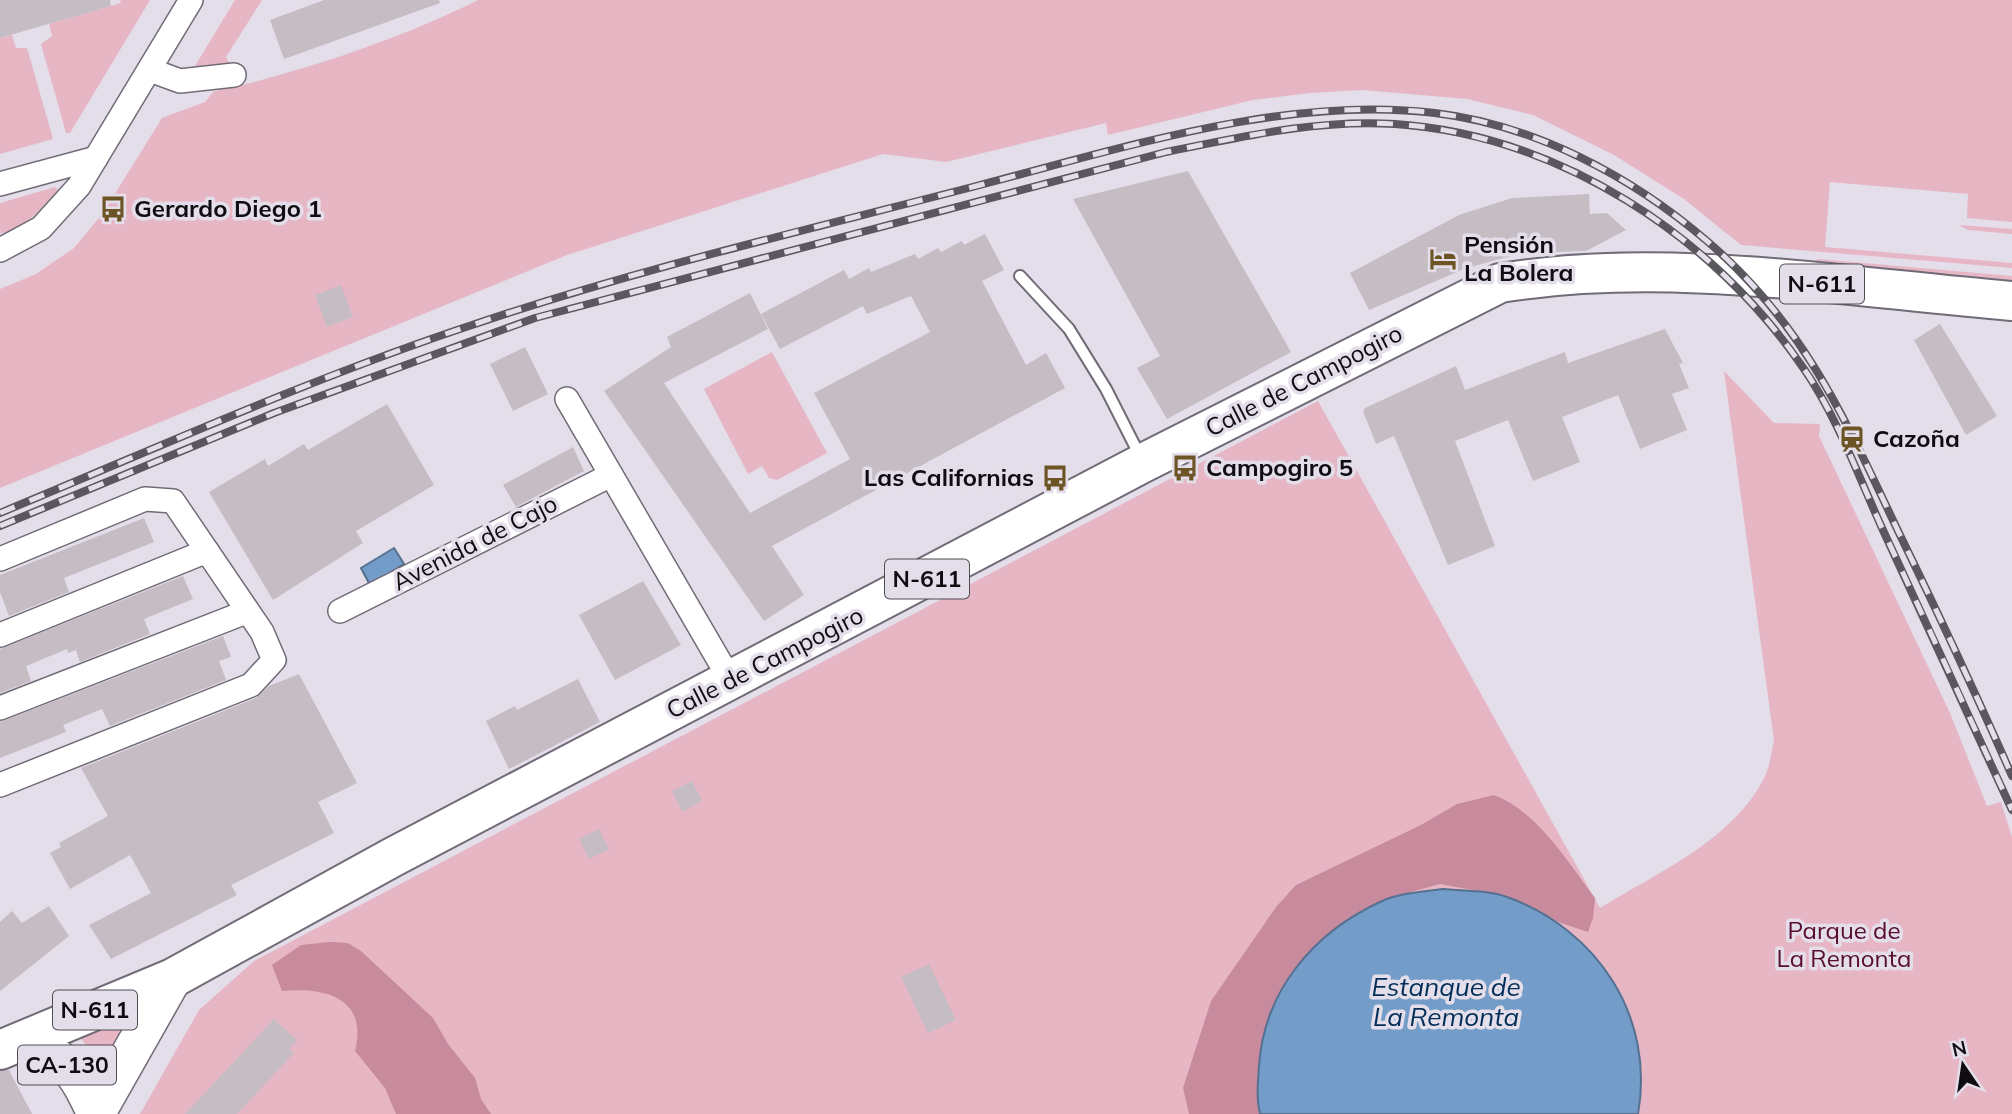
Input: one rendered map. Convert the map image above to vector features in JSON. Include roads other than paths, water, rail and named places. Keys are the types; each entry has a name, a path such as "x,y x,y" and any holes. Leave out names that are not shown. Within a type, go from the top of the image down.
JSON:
{"highway":[{"name":"Calle de Campogiro","path":"173,978 393,858 731,681 1137,451 1500,283 1537,277 1603,273 1707,275 2012,301"},
{"name":"N-611","path":"8,1046 173,978"}],"main road":[{"name":"CA-130","path":"96,1114 173,978"},
{"name":"CA-130","path":"8,1046 43,1049 64,1060 83,1085 96,1114"}],"street":[{"path":"0,250 41,228 62,207 96,158 191,0"},
{"path":"149,70 180,81 234,75"},
{"path":"0,184 96,158"},
{"path":"567,398 731,681"},
{"name":"Avenida de Cajo","path":"340,611 611,475"},
{"path":"0,559 145,499 173,501 262,632 274,660 251,685 0,785"},
{"path":"0,635 207,551"},
{"path":"0,708 246,612"}],"lane":[{"path":"1020,276 1069,330 1106,389 1137,451"}],"water":[{"path":"394,548 404,564 370,585 361,568"},
{"name":"Estanque de La Remonta","path":"1443,889 1484,892 1507,897 1539,912 1568,931 1593,955 1613,981 1628,1011 1638,1044 1641,1078 1638,1114 1260,1114 1258,1084 1263,1039 1282,989 1296,968 1334,930 1380,902 1411,893"}],"railway":[{"path":"0,513 355,367 475,324 663,267 1205,128 1321,111 1379,109 1435,113 1509,129 1580,157 1614,175 1678,217 1707,241 1771,306 1797,340 1860,451 2012,776"},
{"path":"0,526 274,413 535,318 1194,146 1251,135 1337,124 1395,124 1456,132 1515,148 1572,171 1626,200 1678,235 1725,276 1767,320 1816,387 1837,426 2012,810"}],"place":[{"name":"Gerardo Diego 1","path":"113,209"},
{"name":"Pensión La Bolera","path":"1443,259"},
{"name":"Cazoña","path":"1852,439"},
{"name":"Campogiro 5","path":"1185,468"},
{"name":"Las Californias","path":"1055,478"}],"park label":[{"name":"Parque de La Remonta","path":"1844,945"}]}
